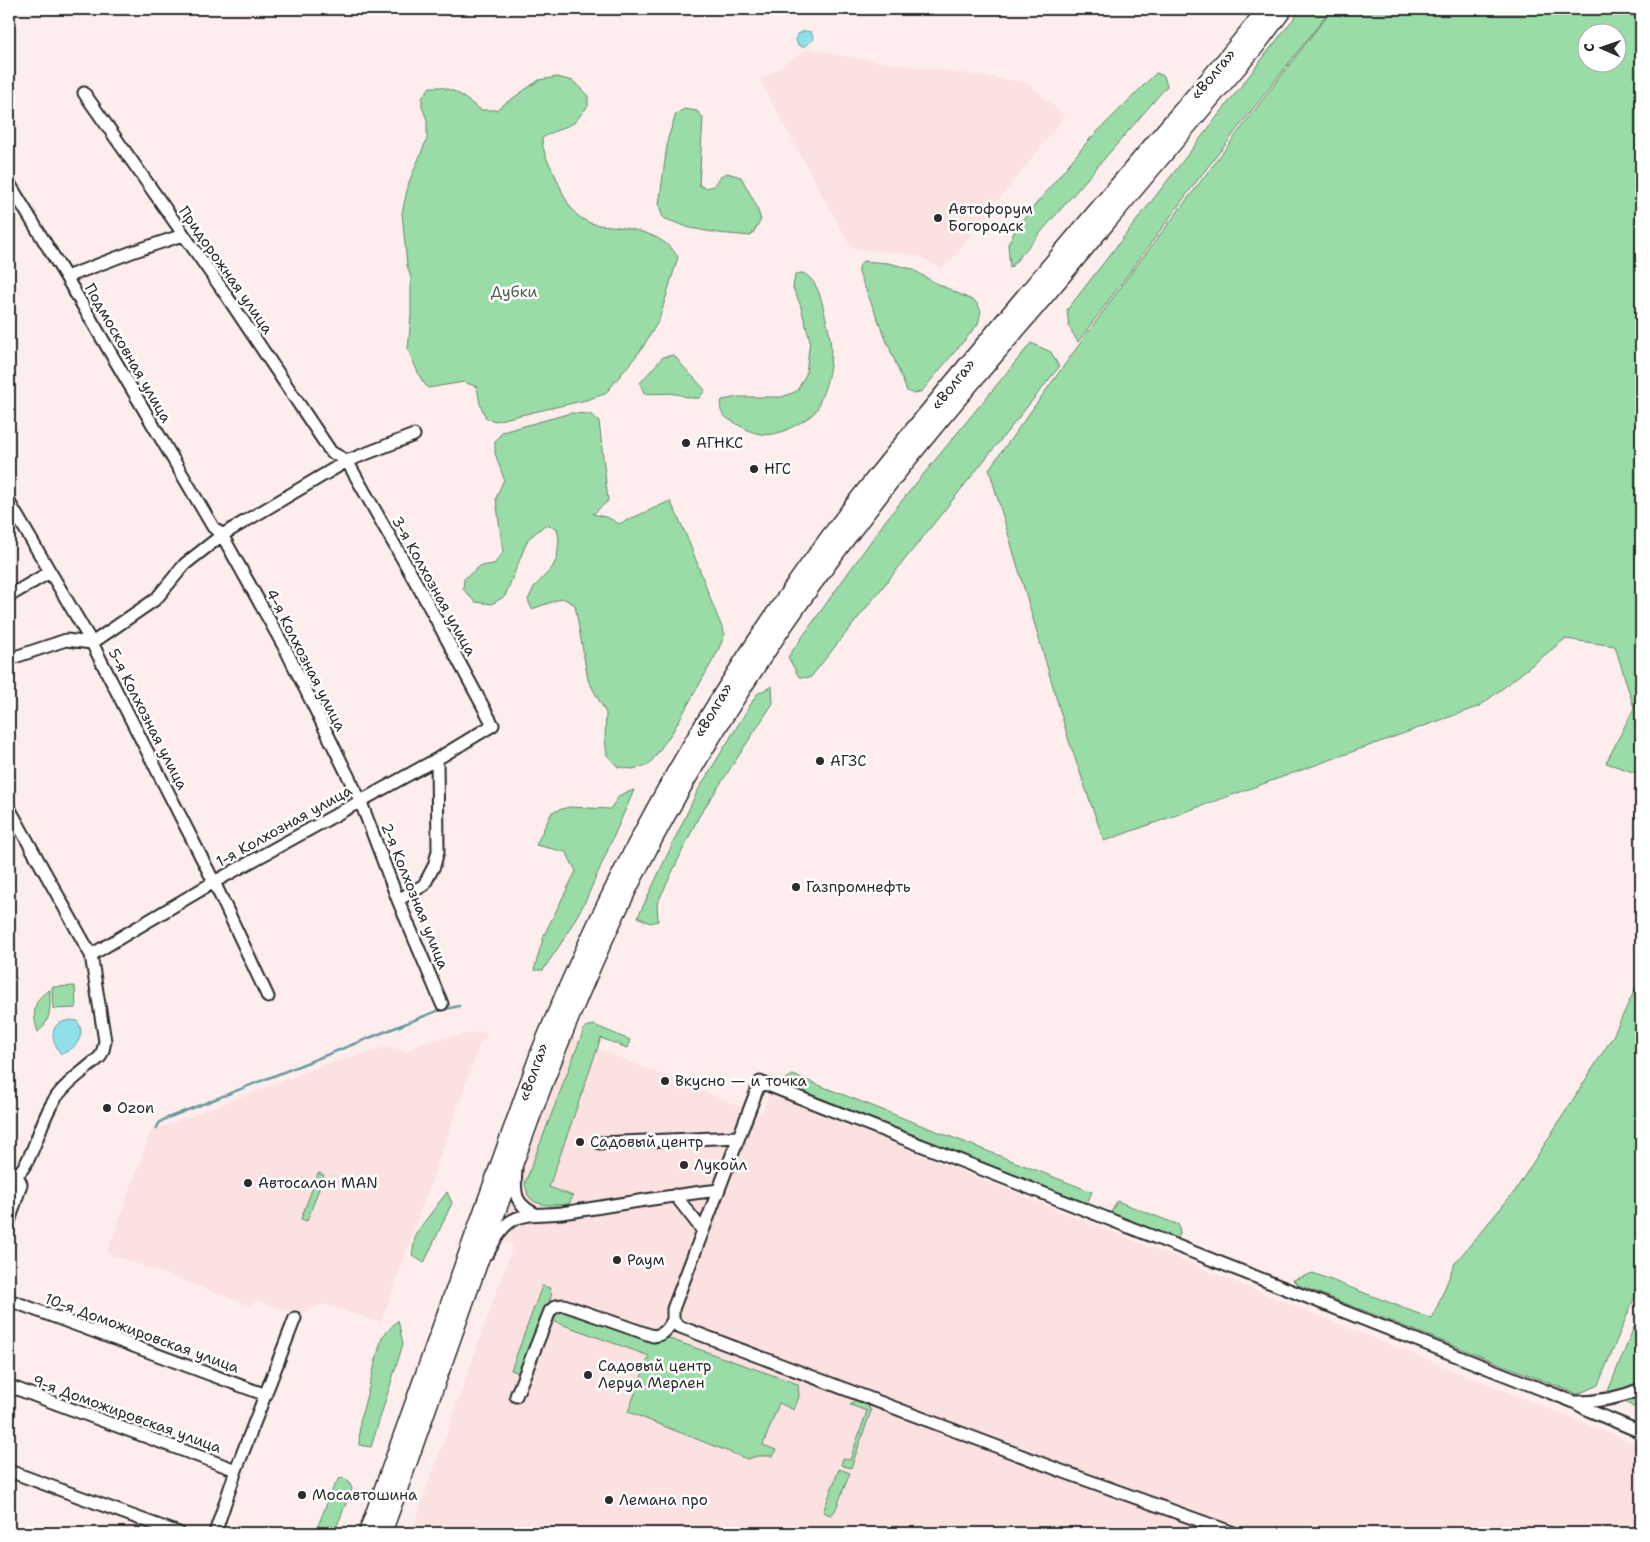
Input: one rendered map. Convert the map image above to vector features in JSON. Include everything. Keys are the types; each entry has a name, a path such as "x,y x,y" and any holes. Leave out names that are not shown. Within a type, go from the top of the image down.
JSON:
{"highway":[{"name":"«Волга»","path":"368,1533 539,1056 567,987 621,873 660,799 743,660 790,592 871,484 1266,9"},
{"name":"«Волга»","path":"382,1533 517,1151 572,1010 634,877 668,810 746,679 806,592 879,493 998,349 1255,46 1283,9"}],"street":[{"name":"Придорожная улица","path":"84,93 288,385 331,452 347,461"},
{"name":"Подмосковная улица","path":"9,183 212,527 222,536"},
{"path":"66,277 183,235"},
{"path":"9,659 66,640 92,643 156,599 185,564 222,536 347,461 414,436"},
{"name":"3-я Колхозная улица","path":"347,461 423,595 493,725"},
{"name":"5-я Колхозная улица","path":"9,502 92,643 214,882 268,997"},
{"name":"4-я Колхозная улица","path":"222,536 286,652 360,800"},
{"path":"9,596 50,572"},
{"name":"1-я Колхозная улица","path":"91,955 214,882 437,759 493,725"},
{"path":"398,900 424,885 434,866 438,851 437,759"},
{"name":"2-я Колхозная улица","path":"360,800 398,900 442,1004"},
{"path":"9,808 91,955 104,1041 100,1057 58,1094 52,1104 25,1165 13,1179 21,1184 9,1222"},
{"path":"516,1396 550,1311 556,1306 564,1305 644,1334 661,1335 666,1331 673,1320 673,1309 760,1082 1574,1402 1588,1410 1641,1432"},
{"path":"599,1143 739,1136"},
{"path":"517,1151 515,1192 519,1203 535,1214"},
{"path":"473,1278 500,1233 511,1220 535,1214 560,1213 719,1190"},
{"path":"674,1195 703,1231"},
{"name":"10-я Доможировская улица","path":"9,1300 266,1395"},
{"path":"215,1533 236,1470 295,1318"},
{"path":"673,1320 678,1326 702,1336 1067,1473 1234,1533"},
{"name":"9-я Доможировская улица","path":"9,1386 236,1470"},
{"path":"1574,1402 1601,1401 1627,1395 1641,1389"},
{"path":"9,1471 179,1533"}],"shaded area":[{"path":"809,48 848,57 1026,82 1065,116 950,262 941,268 919,256 851,248 760,81"},
{"path":"485,1031 487,1038 481,1041 381,1323 323,1304 305,1312 293,1313 254,1300 251,1306 107,1253 151,1131 329,1063 390,1046 406,1052 422,1042"},
{"path":"565,1035 761,1115 769,1093 1641,1446 1641,1533 411,1533 513,1245 491,1237"}],"green space":[{"path":"1301,9 1331,9 1193,186 1078,342 1069,327 1067,310"},
{"path":"1332,9 1641,9 1641,770 1639,774 1606,763 1634,708 1615,646 1565,639 1480,706 1104,841 1069,741 989,469 1134,269"},
{"path":"1156,73 1164,76 1167,86 1010,268 1008,244 1017,227 1088,141"},
{"name":"Дубки","path":"557,77 573,81 588,96 588,106 574,123 542,138 547,158 564,197 570,206 576,214 587,222 628,229 660,239 678,257 659,320 641,350 605,394 495,421 486,418 480,404 477,387 464,382 428,388 421,379 408,350 411,316 411,278 407,265 402,213 409,182 427,139 427,120 422,107 422,98 430,87 441,87 456,92 481,110 496,110 539,80"},
{"path":"684,109 697,111 703,118 699,185 705,188 714,186 721,176 727,173 741,177 756,205 761,220 751,236 690,228 663,218 659,205 668,138 676,114"},
{"path":"863,261 888,263 912,269 930,280 976,302 981,311 978,324 922,391 914,394 907,391 859,273 859,267"},
{"path":"803,273 813,281 816,287 829,330 831,359 828,378 817,409 810,416 784,431 770,434 756,433 725,417 721,411 722,400 739,397 782,397 797,391 806,374 810,340 800,304 793,288 795,274"},
{"path":"1031,343 1051,352 1059,367 810,678 799,677 788,657 886,520"},
{"path":"674,355 705,390 699,398 690,398 672,393 644,393 640,383 663,357"},
{"path":"571,413 590,414 599,421 608,501 593,514 609,518 619,524 670,501 725,634 717,653 673,731 649,765 632,769 618,767 607,755 605,739 606,713 588,680 575,605 563,598 532,609 528,600 534,587 552,568 557,558 559,540 557,528 545,525 528,539 505,596 492,604 475,602 463,589 464,579 480,566 494,564 503,553 496,498 504,479 495,453 495,442 502,432"},
{"path":"772,686 773,703 698,818 657,904 658,921 650,923 638,917 697,792 757,694"},
{"path":"634,790 585,902 543,970 534,970 544,935 576,871 566,852 536,845 552,812 569,807 610,809 620,795"},
{"path":"1641,977 1641,1282 1598,1385 1578,1394 1298,1285 1293,1280 1313,1273 1432,1319 1455,1263 1515,1191 1612,1038"},
{"path":"75,986 76,1008 53,1009 52,987"},
{"path":"50,990 48,1018 38,1032 34,1014 35,1008 40,998"},
{"path":"594,1025 630,1040 627,1048 601,1038 549,1187 573,1196 569,1204 541,1204 531,1199 525,1183 585,1027"},
{"path":"793,1075 1092,1192 1087,1203 785,1084 786,1079"},
{"path":"318,1173 324,1175 307,1221 301,1219"},
{"path":"447,1192 452,1203 424,1263 412,1255 416,1233"},
{"path":"1117,1201 1179,1225 1180,1233 1178,1239 1111,1213"},
{"path":"542,1286 550,1288 549,1292 552,1294 522,1374 511,1370"},
{"path":"556,1310 563,1310 657,1342 667,1338 798,1384 799,1397 794,1410 779,1403 763,1445 776,1450 772,1456 758,1456 747,1459 628,1412 649,1356 553,1321"},
{"path":"1641,1310 1641,1412 1608,1391"},
{"path":"398,1320 403,1344 371,1447 359,1445 360,1421 382,1337"},
{"path":"858,1399 867,1403 871,1411 851,1468 841,1465 843,1458 850,1460 867,1411 850,1405"},
{"path":"839,1469 850,1473 835,1511 830,1515 823,1512"},
{"path":"344,1478 349,1482 352,1489 334,1533 315,1533 334,1486 339,1479"}],"water":[{"path":"805,31 811,32 814,39 803,47 798,45 796,40 798,34"},
{"path":"70,1020 77,1021 81,1031 80,1036 71,1049 61,1054 55,1043 53,1031 58,1024"}],"waterway":[{"path":"156,1129 160,1122 165,1119 437,1011 459,1006"}],"place":[{"name":"Автофорум Богородск","path":"938,218"},
{"name":"АГНКС","path":"686,443"},
{"name":"НГС","path":"754,469"},
{"name":"АГЗС","path":"820,761"},
{"name":"Газпромнефть","path":"796,887"},
{"name":"Вкусно — и точка","path":"665,1081"},
{"name":"Ozon","path":"107,1108"},
{"name":"Садовый центр","path":"580,1142"},
{"name":"Лукойл","path":"684,1165"},
{"name":"Автосалон MAN","path":"248,1183"},
{"name":"Раум","path":"617,1260"},
{"name":"Садовый центр Леруа Мерлен","path":"588,1375"},
{"name":"Мосавтошина","path":"302,1495"},
{"name":"Лемана про","path":"609,1500"}]}
